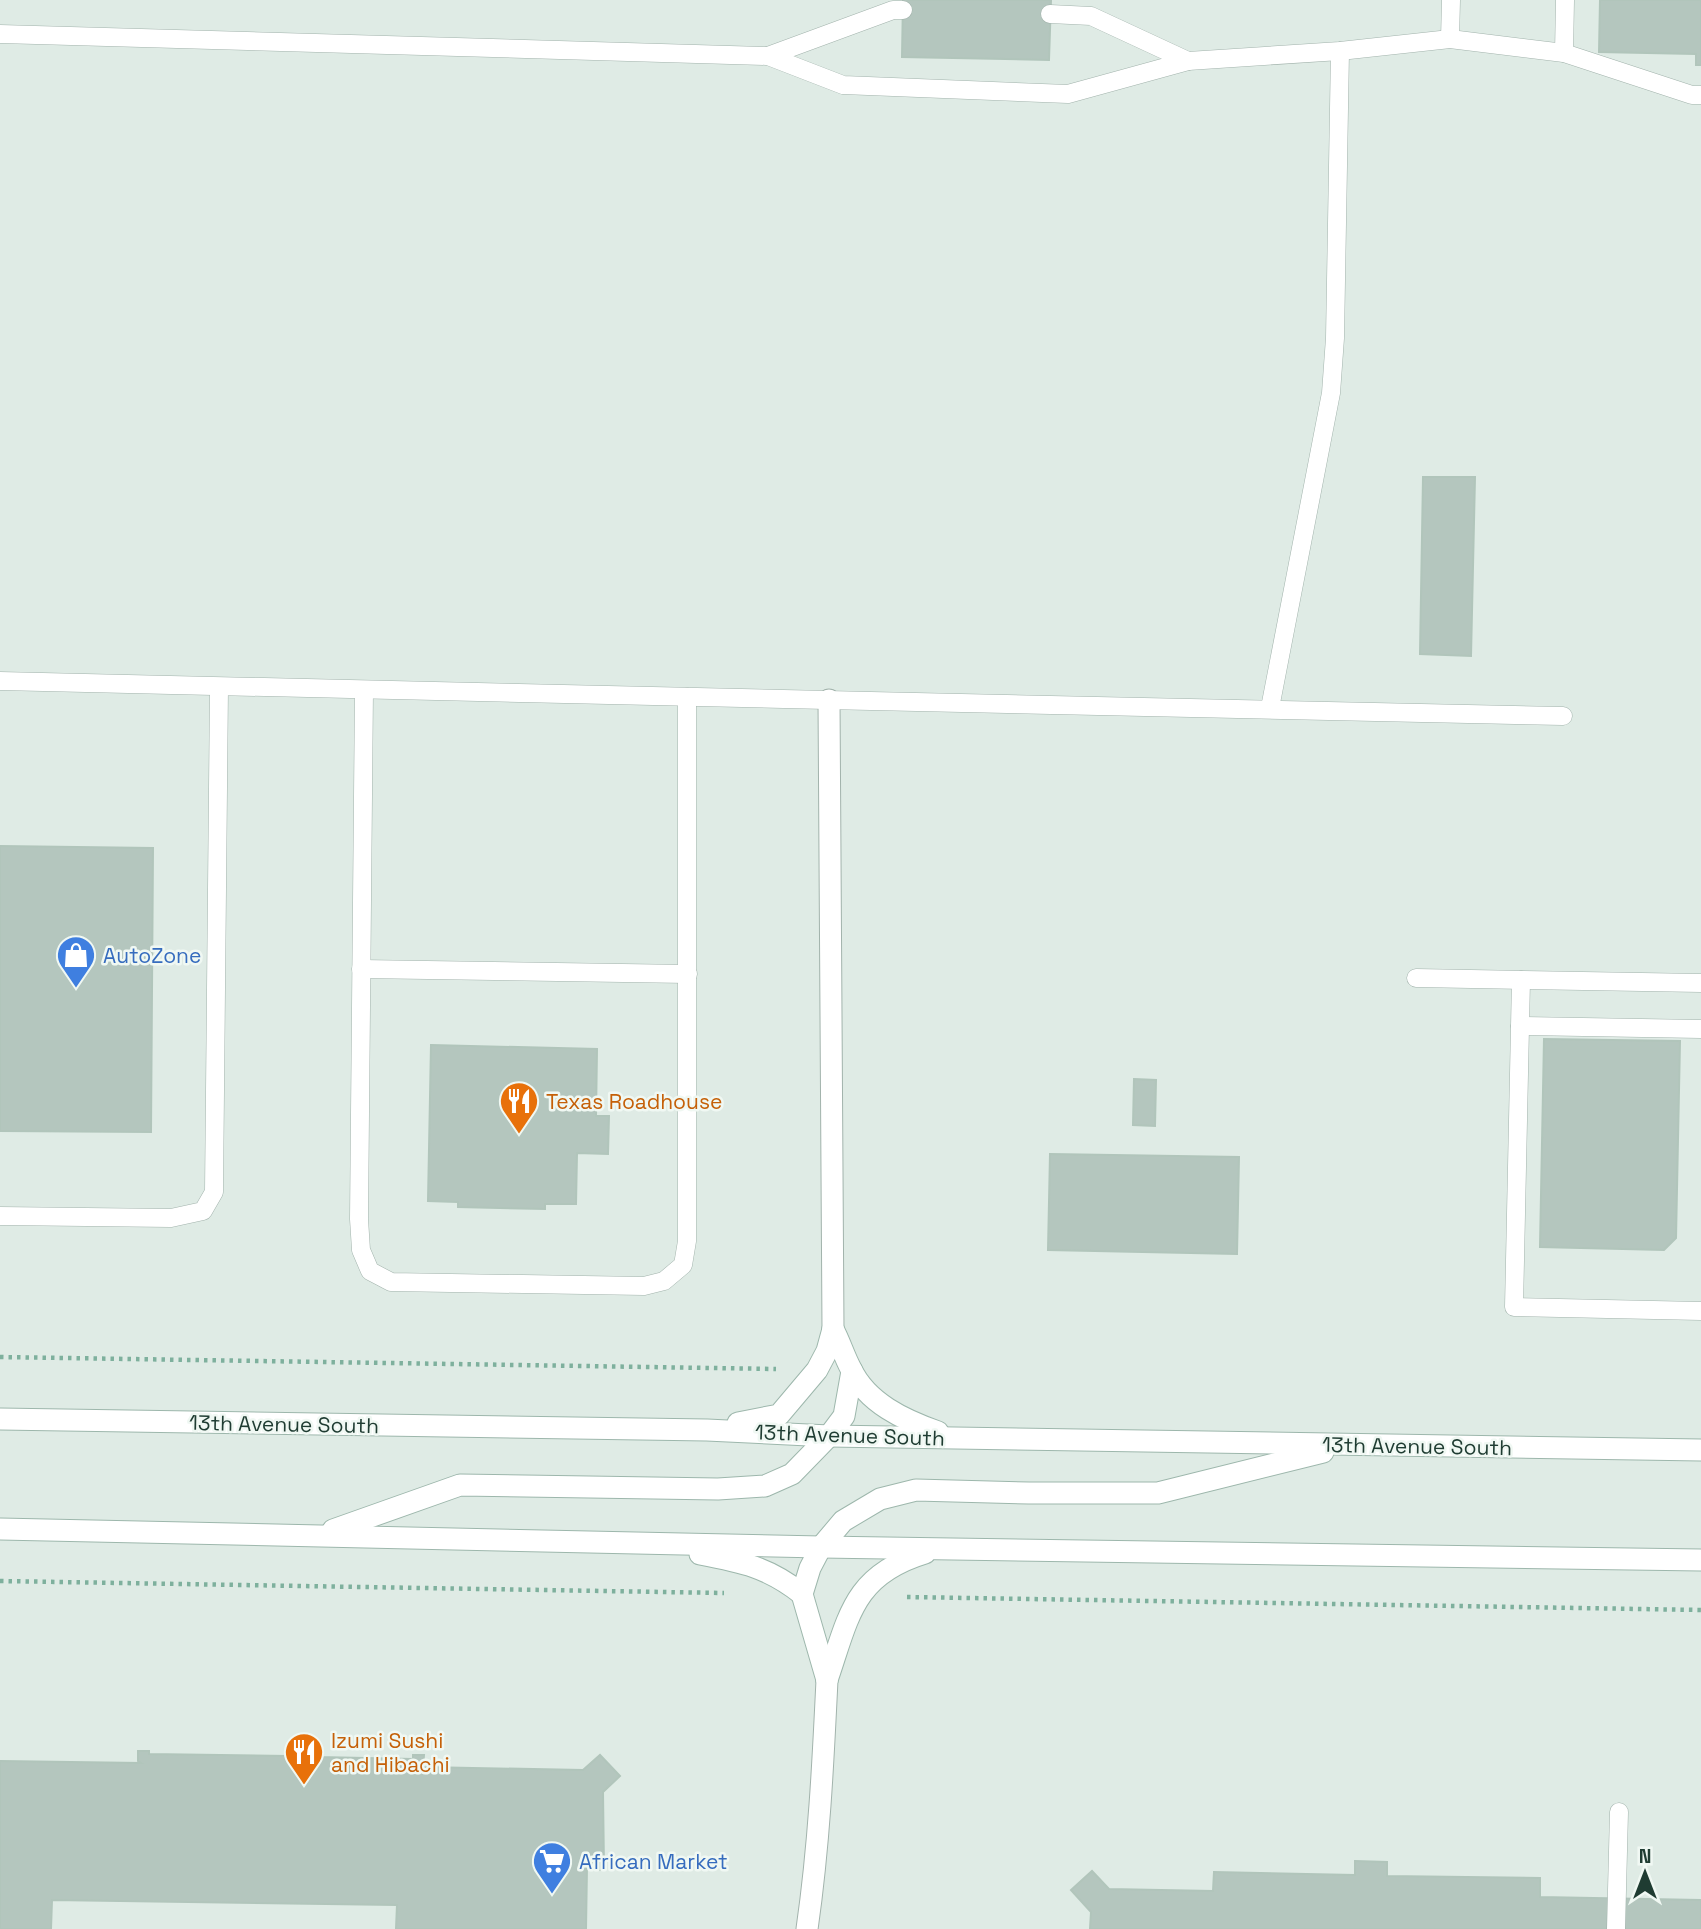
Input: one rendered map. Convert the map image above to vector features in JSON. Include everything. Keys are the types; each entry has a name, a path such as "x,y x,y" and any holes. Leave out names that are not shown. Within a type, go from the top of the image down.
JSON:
{"main road":[{"path":"707,1430 779,1415 817,1370 827,1351 832,1329 829,700"},
{"path":"832,1329 852,1371 871,1397 906,1421 956,1438"},
{"path":"318,1535 460,1486 691,1489 765,1486 792,1474 829,1436 844,1416 852,1371"},
{"name":"13th Avenue South","path":"0,1419 1701,1450"},
{"path":"827,1680 802,1594 810,1568 821,1547 843,1521 880,1499 916,1490 1158,1493 1352,1445"},
{"path":"0,1529 821,1547 1701,1560"},
{"path":"629,1542 748,1563 783,1579 802,1594"},
{"path":"807,1929 816,1867 827,1680 851,1611 868,1583 892,1565 943,1548"}],"lane":[{"path":"1450,39 1451,0"},
{"path":"1564,53 1565,0"},
{"path":"768,56 893,10 903,10"},
{"path":"1050,15 1091,16 1188,61"},
{"path":"0,34 768,56 843,85 1068,94 1188,61 1340,51 1450,39 1564,53 1692,95 1701,95"},
{"path":"1270,708 1331,393 1335,338 1340,51"},
{"path":"0,681 1563,716"},
{"path":"0,1216 171,1219 203,1211 214,1192 219,687"},
{"path":"364,690 359,1205 361,1250 370,1271 391,1282 644,1286 664,1281 683,1265 687,1241 687,697"},
{"path":"361,969 688,974"},
{"path":"1416,978 1701,982"},
{"path":"1521,980 1514,1307 1701,1311"},
{"path":"1520,1026 1701,1029"},
{"path":"1616,1929 1619,1812"}],"path":[{"path":"0,1357 784,1369"},
{"path":"0,1581 727,1593"},
{"path":"902,1597 1701,1610"}],"building":[{"path":"903,0 1051,0 1049,60 902,57"},
{"path":"1600,0 1701,0 1701,65 1696,65 1696,54 1599,52"},
{"path":"1423,477 1475,477 1471,656 1420,654"},
{"name":"AutoZone","path":"0,846 153,848 151,1132 0,1131"},
{"path":"1544,1039 1680,1041 1676,1238 1664,1250 1540,1247"},
{"name":"Texas Roadhouse","path":"431,1045 597,1049 596,1116 609,1116 608,1154 577,1153 576,1204 545,1204 545,1209 458,1207 458,1202 428,1201"},
{"path":"1134,1079 1156,1080 1155,1126 1133,1125"},
{"path":"1050,1154 1239,1157 1237,1254 1048,1250"},
{"path":"289,1743 318,1744 318,1757 413,1759 413,1755 424,1755 423,1767 583,1770 600,1755 620,1776 603,1792 604,1870 594,1870 593,1866 587,1866 586,1929 396,1929 397,1905 52,1900 51,1929 0,1929 0,1761 141,1763 138,1761 138,1751 149,1751 149,1754 288,1756"},
{"path":"1355,1861 1387,1862 1387,1876 1540,1878 1540,1897 1701,1900 1701,1929 1090,1929 1091,1912 1071,1890 1092,1871 1109,1889 1213,1891 1214,1872 1355,1875"}],"place":[{"name":"AutoZone","path":"76,989"},
{"name":"Texas Roadhouse","path":"519,1135"},
{"name":"Izumi Sushi and Hibachi","path":"304,1786"},
{"name":"African Market","path":"552,1895"}]}
